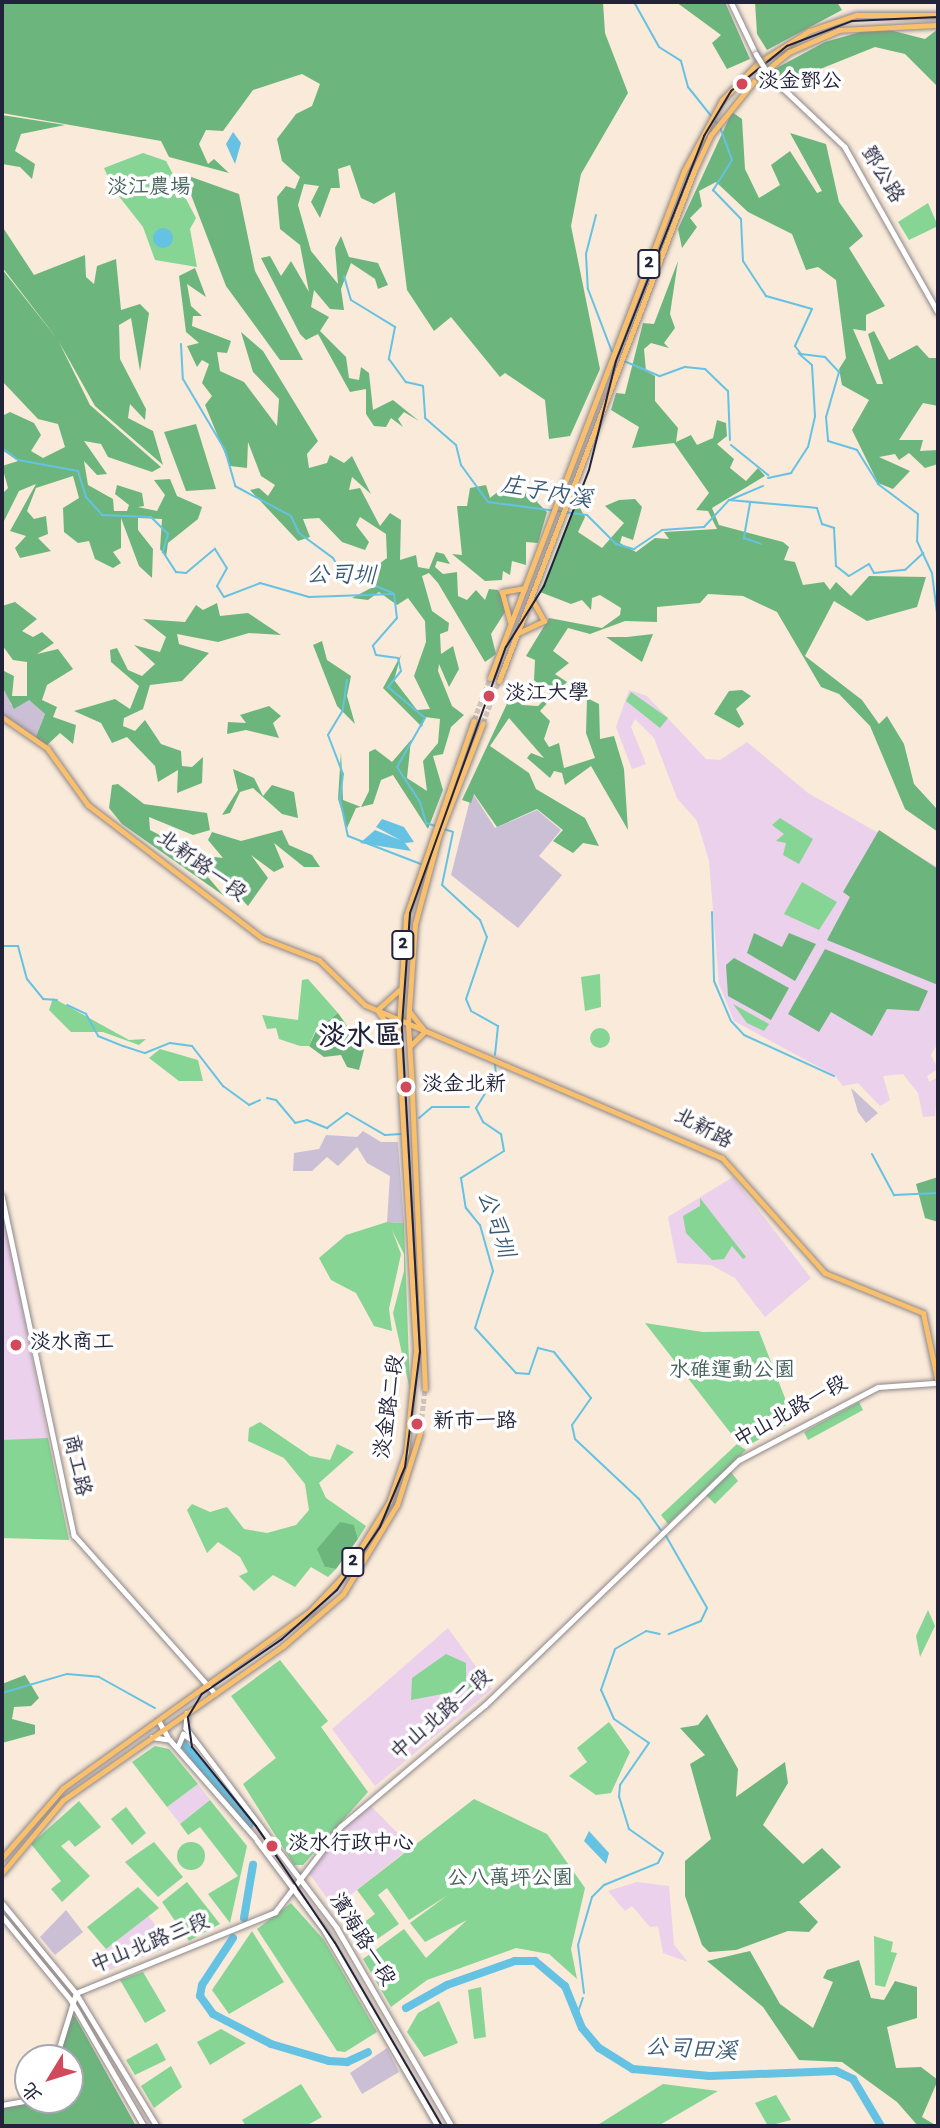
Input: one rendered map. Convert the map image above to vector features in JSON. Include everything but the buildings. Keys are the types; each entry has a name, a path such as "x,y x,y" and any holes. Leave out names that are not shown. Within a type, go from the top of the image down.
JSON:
{"main road":[{"name":"2","path":"491,678 596,400 704,130 722,100 758,63 840,20 938,15"},
{"name":"2","path":"499,681 604,403 710,136 732,106 763,72 839,30 938,25"},
{"path":"511,625 502,592 525,588"},
{"path":"518,633 544,621 531,598"},
{"name":"北新路一段","path":"2,717 47,748 79,796 262,938 301,948 377,1010 397,1020"},
{"name":"2","path":"397,1020 406,916 436,818 474,720"},
{"name":"2","path":"408,1024 425,882 444,821 483,723"},
{"path":"398,1040 377,1010 400,990"},
{"path":"408,1011 425,1031 410,1047"},
{"name":"北新路","path":"397,1020 651,1122 722,1158 825,1273 906,1300 923,1312 936,1383"},
{"name":"淡金路二段","path":"159,1721 310,1611 345,1574 388,1502 406,1452 416,1350 397,1020"},
{"name":"淡金路二段","path":"408,1024 425,1389"},
{"name":"淡金路二段","path":"187,1713 283,1646 351,1585 399,1500 420,1433"},
{"name":"2","path":"2,1873 63,1800 187,1713"},
{"name":"2","path":"2,1858 63,1788 159,1721"}],"street":[{"name":"鄧公路","path":"731,2 770,76 845,147 938,312"},
{"name":"商工路","path":"2,1196 75,1535 215,1693"},
{"name":"中山北路一段","path":"622,1575 739,1460 878,1387 936,1383"},
{"name":"中山北路二段","path":"292,1889 340,1827 485,1705 622,1575"},
{"name":"濱海路一段","path":"187,1713 186,1728 337,1928 452,2126"},
{"name":"濱海路一段","path":"159,1721 170,1740 256,1839 325,1931 438,2126"},
{"path":"180,1752 176,1740 183,1734 200,1746"},
{"path":"153,1736 170,1740"},
{"name":"中山北路三段","path":"60,2044 71,2000 76,1993 267,1917 292,1889"},
{"path":"2,1903 76,1993 157,2126"},
{"path":"2,1916 71,2000 144,2126"}],"shaded area":[{"path":"2,674 11,705 29,700 45,714 35,739 2,719"},
{"name":"淡江大學","path":"629,690 647,696 706,759 720,760 747,742 808,793 938,867 938,1043 931,1055 938,1069 927,1076 929,1082 938,1077 935,1116 923,1117 918,1093 903,1074 883,1076 890,1100 880,1106 858,1083 843,1086 835,1076 734,1021 719,984 709,861 697,821 677,798 654,738 635,719 631,727 646,764 632,769 616,727"},
{"path":"472,792 495,828 537,810 561,830 539,856 562,875 518,928 451,875"},
{"path":"851,1088 878,1113 866,1123 858,1112"},
{"path":"363,1131 381,1142 398,1142 404,1223 387,1222 390,1176 367,1163 357,1147 338,1166 327,1157 312,1171 293,1171 294,1153 319,1149 326,1135 357,1137"},
{"path":"733,1177 811,1278 765,1317 735,1278 711,1265 677,1263 668,1217"},
{"name":"淡水商工","path":"2,1207 48,1438 3,1445 2,1440"},
{"path":"448,1628 492,1689 375,1786 332,1729"},
{"path":"198,1784 210,1800 180,1824 167,1807"},
{"path":"371,1806 411,1847 334,1908 309,1873 342,1828"},
{"path":"637,1882 669,1886 674,1945 688,1962 663,1953 658,1926 650,1927 632,1906 625,1911 608,1891"},
{"path":"66,1910 83,1932 55,1955 40,1937"},
{"path":"148,1916 172,1946 110,1970 98,1955"},
{"path":"387,2048 399,2072 362,2094 350,2073"}],"green space":[{"path":"2,2 603,2 605,33 628,93 581,174 571,226 600,369 570,436 549,439 545,400 505,373 500,377 451,317 434,331 407,290 395,192 374,204 361,198 350,165 338,169 340,188 331,188 320,218 311,202 319,186 304,184 298,205 311,251 338,284 335,248 341,236 349,257 378,263 388,285 378,289 375,279 351,263 341,289 344,310 330,309 314,290 311,307 329,317 320,331 346,357 349,378 359,380 361,367 369,373 373,410 393,400 419,421 404,412 398,419 403,427 391,418 386,427 374,426 366,414 366,389 350,392 318,334 306,340 300,334 261,258 270,256 281,276 291,261 309,292 300,245 280,229 277,197 286,186 295,189 300,177 282,161 277,139 296,114 312,106 320,84 302,74 253,90 223,131 206,130 199,144 208,164 214,159 229,173 169,157 161,141 2,113"},
{"path":"676,2 725,2 750,59 727,69 712,43 721,35"},
{"path":"755,2 837,2 842,10 767,50 757,34"},
{"path":"878,27 925,39 938,29 938,87 905,54 875,47 783,84 771,71 825,42"},
{"path":"732,112 742,119 745,169 759,198 780,185 771,165 790,151 817,193 822,191 790,133 826,144 839,202 863,236 849,248 885,306 866,315 866,331 853,329 877,384 883,384 868,334 874,331 889,360 917,345 929,358 938,358 938,406 923,403 899,440 923,440 920,451 938,450 938,464 925,468 909,453 899,460 895,454 879,457 910,471 893,489 878,483 852,430 869,400 842,385 839,369 846,358 836,280 818,267 806,270 792,234 748,212 716,182 699,191 702,206 690,218 697,227 682,248 678,229"},
{"path":"2,115 65,125 21,134 15,151 35,164 32,179 20,167 2,164"},
{"name":"淡江農場","path":"143,153 166,161 196,218 190,229 197,267 155,260 143,227 114,190 104,168"},
{"path":"183,174 239,194 255,271 303,360 280,360 226,286"},
{"path":"928,203 938,226 909,240 898,222"},
{"path":"2,226 34,275 85,255 86,277 94,284 97,266 116,259 121,310 140,304 149,313 140,371 131,318 119,325 120,359 146,409 145,420 130,404 128,418 153,431 163,465 95,406 59,342 90,405 161,467 152,472 108,457 101,444 84,441 107,474 97,475 84,461 88,485 113,499 114,511 127,511 129,505 115,494 117,485 142,493 144,506 138,507 157,511 165,495 154,480 170,479 177,496 202,507 198,519 168,543 166,557 160,549 162,519 138,518 138,530 153,549 152,578 139,566 121,518 121,548 113,552 121,563 113,568 95,559 89,541 78,543 64,532 63,508 79,498 73,476 36,488 27,511 34,519 46,516 48,534 38,538 51,551 20,558 15,548 26,536 10,531 36,484 19,491 2,525 2,494 8,488 2,466 18,461 2,450 2,416 10,412 34,423 41,435 31,451 43,458 65,447 58,424 38,419 2,381 2,269 58,340 2,267"},
{"path":"678,261 670,314 675,328 664,343 669,348 651,343 644,349 646,371 655,376 655,401 678,428 676,442 691,435 697,445 713,438 717,420 726,423 727,436 717,444 734,459 730,468 746,481 758,468 765,476 712,508 719,525 783,542 789,547 784,560 795,562 803,585 824,582 830,590 836,582 851,596 869,576 926,577 917,607 867,621 834,601 805,656 862,700 879,724 887,716 904,744 914,784 936,808 938,832 905,809 870,726 839,694 821,687 777,612 743,596 708,594 700,603 657,607 657,622 625,621 590,634 568,628 553,651 569,663 555,674 567,682 540,711 550,721 544,739 549,747 559,743 564,768 595,758 586,733 587,698 599,704 600,739 614,736 624,769 628,830 591,766 565,785 562,773 554,771 550,778 527,758 531,753 544,758 509,718 490,746 529,773 536,789 585,818 599,846 583,843 573,853 553,841 563,830 537,809 497,827 474,794 471,803 462,800 518,680 513,696 522,705 538,706 550,694 534,680 535,660 526,656 549,618 602,628 620,615 621,608 600,595 592,598 591,610 582,600 571,604 540,592 576,501 585,517 578,532 602,548 624,523 605,506 619,500 635,499 642,507 633,540 622,536 620,543 636,552 655,538 669,539 664,532 717,529 708,511 696,510 709,493 674,443 632,448 639,427 611,410 616,393 625,394 643,323 654,324"},
{"path":"195,268 206,297 187,284 191,306 202,316 193,316 192,326 231,341 227,353 217,352 220,371 244,382 277,426 279,399 253,372 241,332 263,351 318,441 307,454 309,468 327,463 330,455 344,463 352,456 371,494 352,477 349,490 360,488 380,526 390,513 401,520 400,560 416,555 418,567 429,569 436,552 444,554 450,564 437,561 435,567 443,574 457,572 458,596 467,600 476,590 485,600 489,589 498,590 507,609 491,634 496,654 485,662 438,583 429,573 422,576 432,611 449,623 448,631 440,634 441,654 453,646 459,669 449,687 439,664 438,671 452,706 464,715 451,727 443,754 433,756 443,790 428,829 393,775 381,780 373,804 361,807 369,791 369,752 375,749 392,762 411,740 407,778 427,791 423,761 438,743 440,719 425,717 422,727 383,688 401,655 394,680 417,710 430,709 414,676 426,642 425,621 408,598 397,605 379,592 368,600 352,598 373,587 364,575 387,558 386,534 360,517 356,525 369,542 365,550 342,542 319,518 303,519 310,537 298,541 250,490 259,488 268,496 275,485 261,476 248,442 247,468 230,466 205,405 212,396 202,383 209,364 202,360 197,367 187,346 199,343 186,332 179,276"},
{"path":"196,424 216,489 186,491 164,432"},
{"path":"515,478 524,495 539,480 546,482 537,502 547,512 538,543 526,542 526,565 512,561 510,575 503,571 502,580 485,581 452,554 462,555 457,506 467,506 470,488 486,485 490,498"},
{"path":"15,602 37,619 22,631 33,637 42,632 54,643 37,654 58,649 73,669 47,685 42,700 57,707 53,717 76,725 73,744 60,733 45,747 35,739 45,714 29,700 14,709 3,688 2,670 14,676 12,696 27,696 27,662 13,660 2,645 2,606"},
{"path":"217,603 220,616 248,613 281,635 249,633 218,642 177,634 179,644 209,653 182,681 150,685 143,709 124,718 123,726 135,731 145,720 161,744 181,751 182,766 192,767 203,757 202,783 177,793 178,770 158,782 155,766 127,737 112,743 101,723 74,711 115,699 130,709 139,686 111,662 110,650 117,648 128,670 142,676 155,664 134,645 160,652 166,637 143,619 185,622 196,605 203,610"},
{"path":"653,634 642,662 606,637 627,637"},
{"path":"322,641 327,660 351,676 347,696 355,724 337,706 313,645"},
{"path":"742,690 751,696 736,709 744,724 739,728 714,714 729,691"},
{"path":"631,692 668,718 660,728 626,701"},
{"path":"269,706 281,716 273,723 279,738 246,730 227,734 228,722 246,723 240,715"},
{"path":"341,752 343,800 361,807 356,808 347,828 338,799"},
{"path":"233,769 254,778 263,796 272,785 294,792 298,818 282,814 253,788 240,792 230,813 222,815 238,790"},
{"path":"118,784 144,804 207,813 210,830 193,835 149,817 150,830 198,855 223,858 208,840 212,832 241,841 282,830 289,845 312,855 320,867 304,867 274,843 284,867 274,872 251,855 268,878 248,906 218,874 202,870 224,896 122,824 109,808 112,785"},
{"path":"780,818 813,839 799,864 783,855 786,843 776,841 784,834 772,825"},
{"path":"879,830 938,869 938,985 827,940 850,897 843,892"},
{"path":"802,882 837,902 819,930 784,914"},
{"path":"754,933 782,947 789,933 816,944 795,981 747,953"},
{"path":"825,949 928,991 919,1011 887,1009 872,1036 831,1012 819,1032 788,1014"},
{"path":"734,958 789,988 771,1020 728,996 726,965"},
{"path":"600,974 601,1007 585,1011 581,977"},
{"path":"308,979 338,1013 316,1029 309,1046 300,1046 279,1039 276,1028 267,1029 262,1015 298,1020 302,980"},
{"path":"53,998 129,1040 146,1039 139,1045 103,1032 71,1032 49,1010"},
{"path":"733,1004 769,1024 764,1031 747,1023"},
{"path":"338,1013 364,1050 359,1070 347,1067 341,1055 324,1057 309,1046 317,1029"},
{"path":"596,1028 604,1028 610,1038 604,1048 596,1048 590,1042 590,1034"},
{"path":"160,1049 198,1060 203,1081 179,1081 149,1058"},
{"path":"938,1177 938,1222 925,1218 916,1184"},
{"path":"700,1198 746,1257 743,1259 732,1246 724,1259 712,1260 686,1233 683,1216 700,1206"},
{"path":"387,1222 404,1223 410,1390 393,1313 404,1271 404,1254 392,1230 401,1254 389,1309 392,1331 374,1326 356,1293 331,1280 319,1258 346,1235"},
{"name":"水碓運動公園","path":"645,1323 703,1332 759,1331 790,1411 736,1440"},
{"path":"859,1402 863,1410 808,1440 804,1432"},
{"path":"790,1416 793,1421 747,1446 741,1442"},
{"path":"260,1422 310,1456 330,1460 337,1444 354,1452 319,1483 326,1498 366,1526 358,1539 354,1525 325,1567 336,1569 328,1577 311,1567 295,1587 273,1575 254,1591 239,1576 248,1572 240,1557 218,1542 207,1553 187,1510 192,1504 210,1512 227,1507 244,1529 267,1533 296,1525 309,1510 305,1484 284,1458 248,1441 249,1428"},
{"path":"48,1438 69,1540 2,1538 2,1440"},
{"path":"737,1444 746,1450 668,1524 661,1515"},
{"path":"731,1472 738,1481 715,1504 706,1495"},
{"path":"340,1522 354,1525 358,1539 336,1569 325,1567 317,1549"},
{"path":"928,1610 935,1626 920,1657 916,1636"},
{"path":"446,1654 466,1663 466,1684 483,1680 484,1686 411,1700 412,1678"},
{"path":"280,1660 328,1721 321,1727 368,1792 303,1865 294,1865 243,1784 276,1758 231,1696"},
{"path":"25,1675 39,1698 31,1706 14,1707 12,1719 35,1725 35,1734 2,1743 2,1684"},
{"path":"707,1714 738,1769 736,1797 785,1762 788,1783 763,1825 803,1864 822,1848 841,1867 799,1902 818,1922 809,1932 788,1931 736,1950 709,1952 702,1945 685,1896 685,1861 711,1839 690,1764 705,1755 680,1728 698,1725"},
{"path":"609,1722 630,1752 611,1793 596,1795 569,1776 587,1762 577,1748"},
{"path":"155,1746 169,1749 198,1784 167,1807 132,1762"},
{"name":"公八萬坪公園","path":"474,1799 547,1834 585,1888 571,1949 577,1979 549,1954 516,1948 427,1980 391,2007 363,1959 404,1929 426,1958 467,1920 425,1942 410,1923 448,1895 409,1920 387,1888 378,1895 399,1924 360,1951 349,1934 375,1914 357,1890"},
{"path":"210,1800 247,1846 230,1923 208,1894 238,1876 200,1827 188,1835 180,1824"},
{"path":"79,1801 101,1827 75,1847 69,1840 61,1846 90,1876 62,1902 51,1889 61,1881 31,1844"},
{"path":"126,1807 146,1833 132,1845 111,1819"},
{"path":"154,1842 183,1877 158,1897 125,1862"},
{"path":"191,1842 201,1846 205,1856 201,1866 191,1870 181,1866 177,1856 181,1846"},
{"path":"187,1882 220,1924 189,1941 162,1902"},
{"path":"138,1887 159,1908 106,1949 87,1927"},
{"path":"291,1903 324,1940 377,2032 345,2052 337,2051 257,1929"},
{"path":"252,1931 284,1982 229,2014 212,1990"},
{"path":"874,1936 893,1942 891,1952 897,1953 885,1987 875,1985"},
{"path":"750,1951 780,2004 813,2028 833,1982 823,1978 827,1970 859,1960 871,1998 884,2000 895,1981 917,1987 917,2018 887,2027 896,2068 921,2067 938,2080 922,2117 937,2126 918,2126 897,2102 842,2062 799,2060 763,2007 707,1961"},
{"path":"143,1972 166,2011 145,2023 120,1980"},
{"path":"481,1987 486,2037 474,2039 468,1990"},
{"path":"439,2001 458,2043 424,2057 407,2032 418,2013"},
{"path":"68,2009 76,2018 136,2126 2,2126 2,2103 14,2102 14,2114 84,2114 84,2044 60,2044"},
{"path":"221,2029 246,2043 210,2065 197,2042"},
{"path":"157,2043 166,2060 135,2075 126,2060"},
{"path":"171,2066 182,2087 154,2108 141,2086"},
{"path":"301,2084 322,2117 306,2126 246,2126 242,2120"},
{"path":"663,2084 718,2091 658,2126 596,2126"},
{"path":"776,2095 791,2120 768,2126 755,2103"}],"water":[{"path":"233,132 241,143 235,164 226,144"},
{"path":"163,228 170,231 173,238 170,245 163,248 156,245 153,238 156,231"},
{"path":"382,819 404,827 414,842 405,843 411,851 360,843 375,830 400,840 376,827"},
{"path":"589,1831 609,1853 606,1864 584,1841"}],"waterway":[{"name":"庄子內溪","path":"634,2 659,47 681,61 688,87 720,127 732,160 713,190 741,219 743,261 766,296 812,309 795,346 801,354 825,357 839,372 826,417 828,441 857,450 878,484 918,514 917,541 932,573 938,621"},
{"path":"596,215 586,254 588,289 612,352"},
{"name":"庄子內溪","path":"344,276 351,300 395,327 389,359 406,382 423,386 425,418 456,445 461,465 488,502 587,515 616,544 634,549 662,530 704,527 729,500 817,508 822,524 834,528 836,566 849,576 869,564 874,573 905,570 923,553"},
{"path":"181,344 183,379 225,450 235,486 291,516 299,533 333,558 341,572 393,593"},
{"path":"768,478 791,473 808,447 815,416 812,365 798,353"},
{"path":"624,361 660,376 685,367 705,369 728,391 730,440"},
{"path":"731,445 768,475"},
{"name":"公司圳","path":"2,448 18,460 78,471 86,497 102,515 151,517 168,534 163,552 176,572 186,573 215,549 227,568 217,586 224,597 260,583 309,597 394,594 397,618 373,646 376,655 398,658 401,671 388,687 425,718 397,767 420,802 426,823 435,826"},
{"path":"730,500 763,486"},
{"path":"750,503 744,538 761,544"},
{"path":"347,680 343,710 328,735 343,774 340,799 348,836 421,864"},
{"name":"公司圳","path":"444,829 453,832 442,885 480,920 487,937 466,999 471,1011 498,1026 495,1055"},
{"path":"712,912 714,981 731,1021 744,1035 834,1076"},
{"name":"公司圳","path":"2,946 18,946 27,979 43,999 57,1000"},
{"name":"公司圳","path":"67,1005 86,1014 98,1036 123,1046 145,1053 170,1043 192,1046 223,1086 249,1105 260,1100"},
{"name":"公司圳","path":"495,1064 496,1076 476,1108 483,1122 501,1134 504,1151 461,1178 466,1208 480,1225 493,1271 475,1328 516,1373 529,1374 538,1348 554,1352 591,1398 572,1425 575,1439 639,1499 661,1530"},
{"name":"公司圳","path":"267,1098 276,1100 295,1123 307,1120 327,1128 347,1113 385,1135 401,1134"},
{"name":"公司圳","path":"419,1118 432,1107 469,1107"},
{"path":"872,1154 894,1195 938,1193"},
{"name":"公司圳","path":"666,1536 707,1608 701,1621 669,1634"},
{"name":"公司圳","path":"584,1993 578,1945 592,1897 604,1885 658,1863 663,1853 629,1829 619,1797 620,1785 649,1743 614,1719 601,1690 615,1649 646,1631 660,1634"},
{"name":"公司田溪","path":"2,1693 67,1674 99,1677 155,1708"},
{"name":"公司田溪","path":"182,1742 249,1825"},
{"name":"公司田溪","path":"244,1918 253,1865"},
{"name":"公司田溪","path":"233,1938 202,1985 200,1996 213,2014 271,2044 329,2061 347,2062 368,2052"},
{"name":"公司田溪","path":"406,2008 447,1985 515,1961 535,1961 565,1986 582,2028 599,2048 633,2069 710,2076 836,2071 853,2079 881,2126"},
{"name":"公司圳","path":"577,2015 583,1998"}],"tunnel":[{"path":"474,720 490,678"},
{"path":"483,723 499,681"},
{"path":"420,1433 425,1389"}],"tram line":[{"path":"442,2126 335,1943 256,1826 192,1747 188,1717 202,1694 282,1639 337,1590 380,1527 405,1467 420,1352 402,1025 410,913 506,647 544,586 589,470 616,361 704,136 731,91 787,46 852,21 938,17"}],"place":[{"name":"淡金鄧公","path":"742,84"},
{"name":"淡江大學","path":"489,696"},
{"name":"淡金北新","path":"406,1087"},
{"name":"淡水商工","path":"16,1345"},
{"name":"新市一路","path":"417,1424"},
{"name":"淡水行政中心","path":"272,1846"}],"district":[{"name":"淡水區","path":"360,1039"}]}
